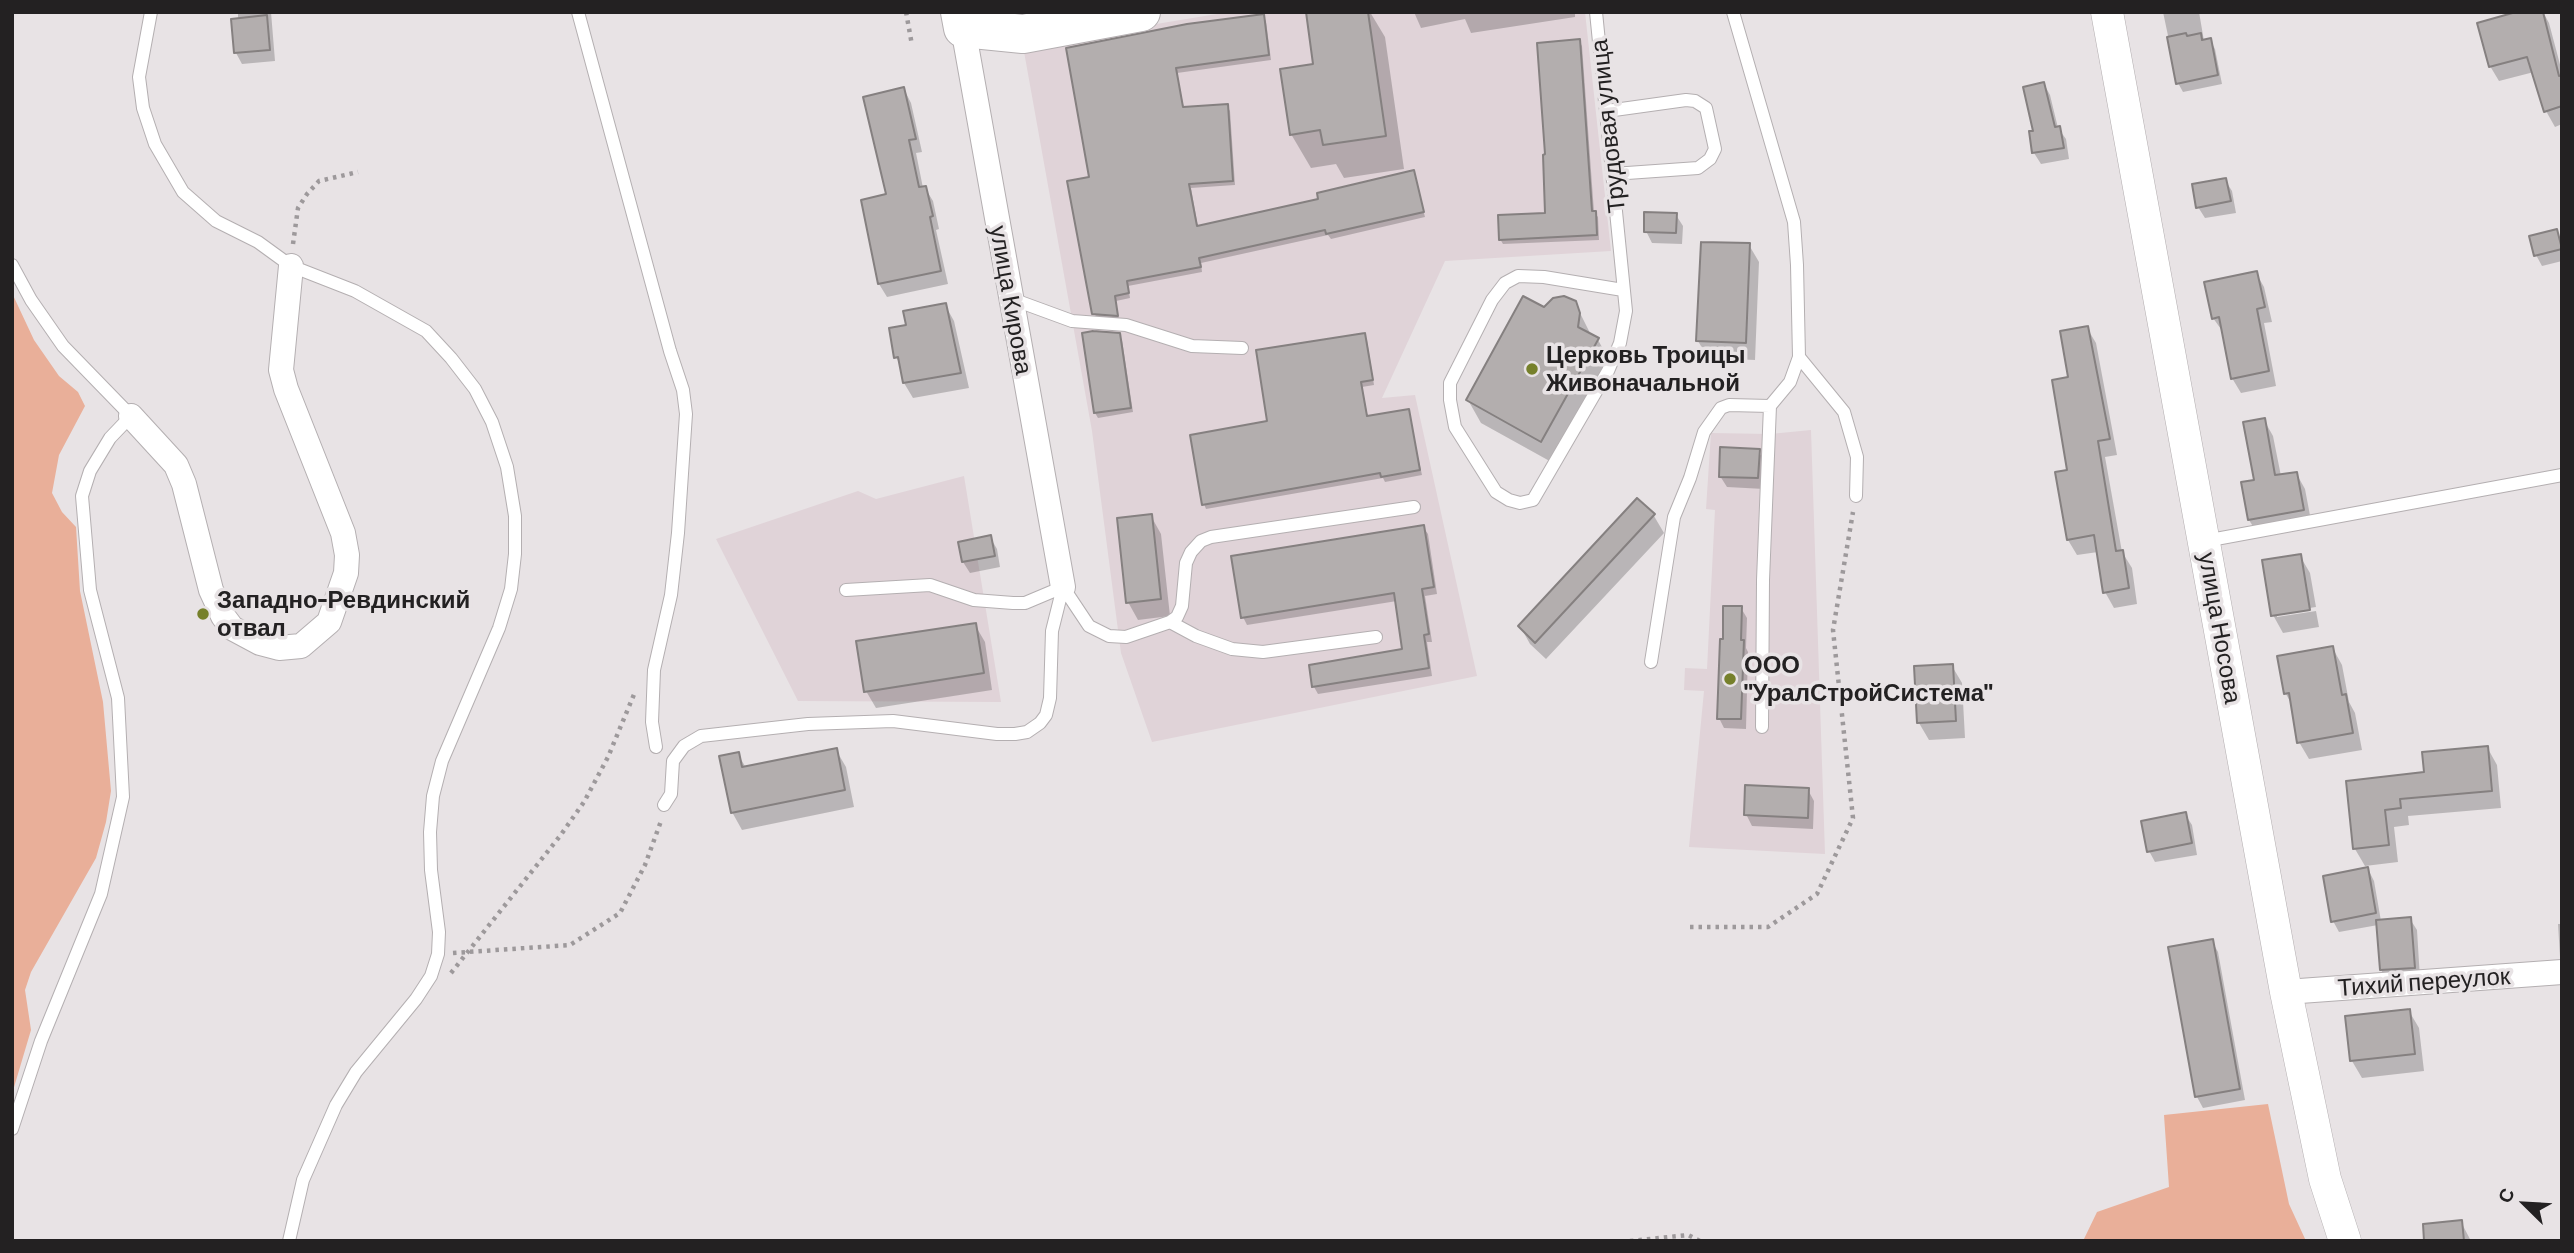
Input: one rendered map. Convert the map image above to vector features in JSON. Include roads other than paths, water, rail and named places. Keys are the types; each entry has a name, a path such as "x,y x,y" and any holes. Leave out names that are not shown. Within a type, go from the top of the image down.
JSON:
{"main road":[{"path":"961,20 1023,34 1141,12"}],"street":[{"name":"улица Носова","path":"2107,12 2286,992 2322,1166 2345,1241"},
{"name":"улица Кирова","path":"961,20 1063,587"},
{"path":"131,416 176,465 184,484 211,590 223,616 232,628 260,643 279,648 301,646 329,622 343,584 347,555 343,533 281,370 291,266"},
{"name":"Тихий переулок","path":"2286,992 2562,972"}],"lane":[{"path":"151,12 139,77 143,108 155,144 183,192 216,220 258,242 291,266 355,291 426,331 475,390 492,422 507,467 515,516 515,554 510,589 499,628 442,761 433,796 429,832 439,932 438,954 431,976 416,999 356,1072 337,1105 303,1180 289,1241"},
{"path":"578,12 683,390 686,414 671,595 654,670 651,699 656,747"},
{"name":"Трудовая улица","path":"1596,12 1626,311 1620,343 1608,371 1533,500 1520,503 1509,500 1496,492 1455,427 1450,400 1450,383 1492,300 1505,284 1518,276 1544,277 1623,290"},
{"path":"1733,12 1794,222 1799,357 1790,382 1770,405 1763,580 1762,727"},
{"path":"1606,111 1686,100 1695,102 1706,108 1715,149 1710,159 1698,168 1613,174"},
{"path":"12,265 31,300 63,346 131,416 110,438 90,471 82,496 90,590 118,698 123,797 101,894 41,1041 12,1129"},
{"path":"1011,299 1072,321 1126,325 1192,346 1242,348"},
{"path":"1799,357 1844,412 1857,457 1856,496"},
{"path":"1651,662 1674,517 1690,478 1704,432 1721,408 1729,405 1770,405"},
{"path":"2204,541 2562,475"},
{"path":"1063,587 1089,626 1109,636 1126,638 1177,617 1182,606 1186,563 1200,541 1211,537 1414,507"},
{"path":"846,590 930,585 974,600 1025,603 1063,587"},
{"path":"664,805 671,794 673,761 684,746 701,736 808,724 893,721 997,734 1027,732 1040,723 1048,707 1052,631 1063,587"},
{"path":"1170,622 1196,636 1232,649 1263,652 1376,636"}],"place":[{"name":"Церковь Троицы Живоначальной","path":"1532,369"},
{"name":"Западно-Ревдинский отвал","path":"203,614"},
{"name":"ООО \"УралСтройСистема\"","path":"1730,679"}]}
